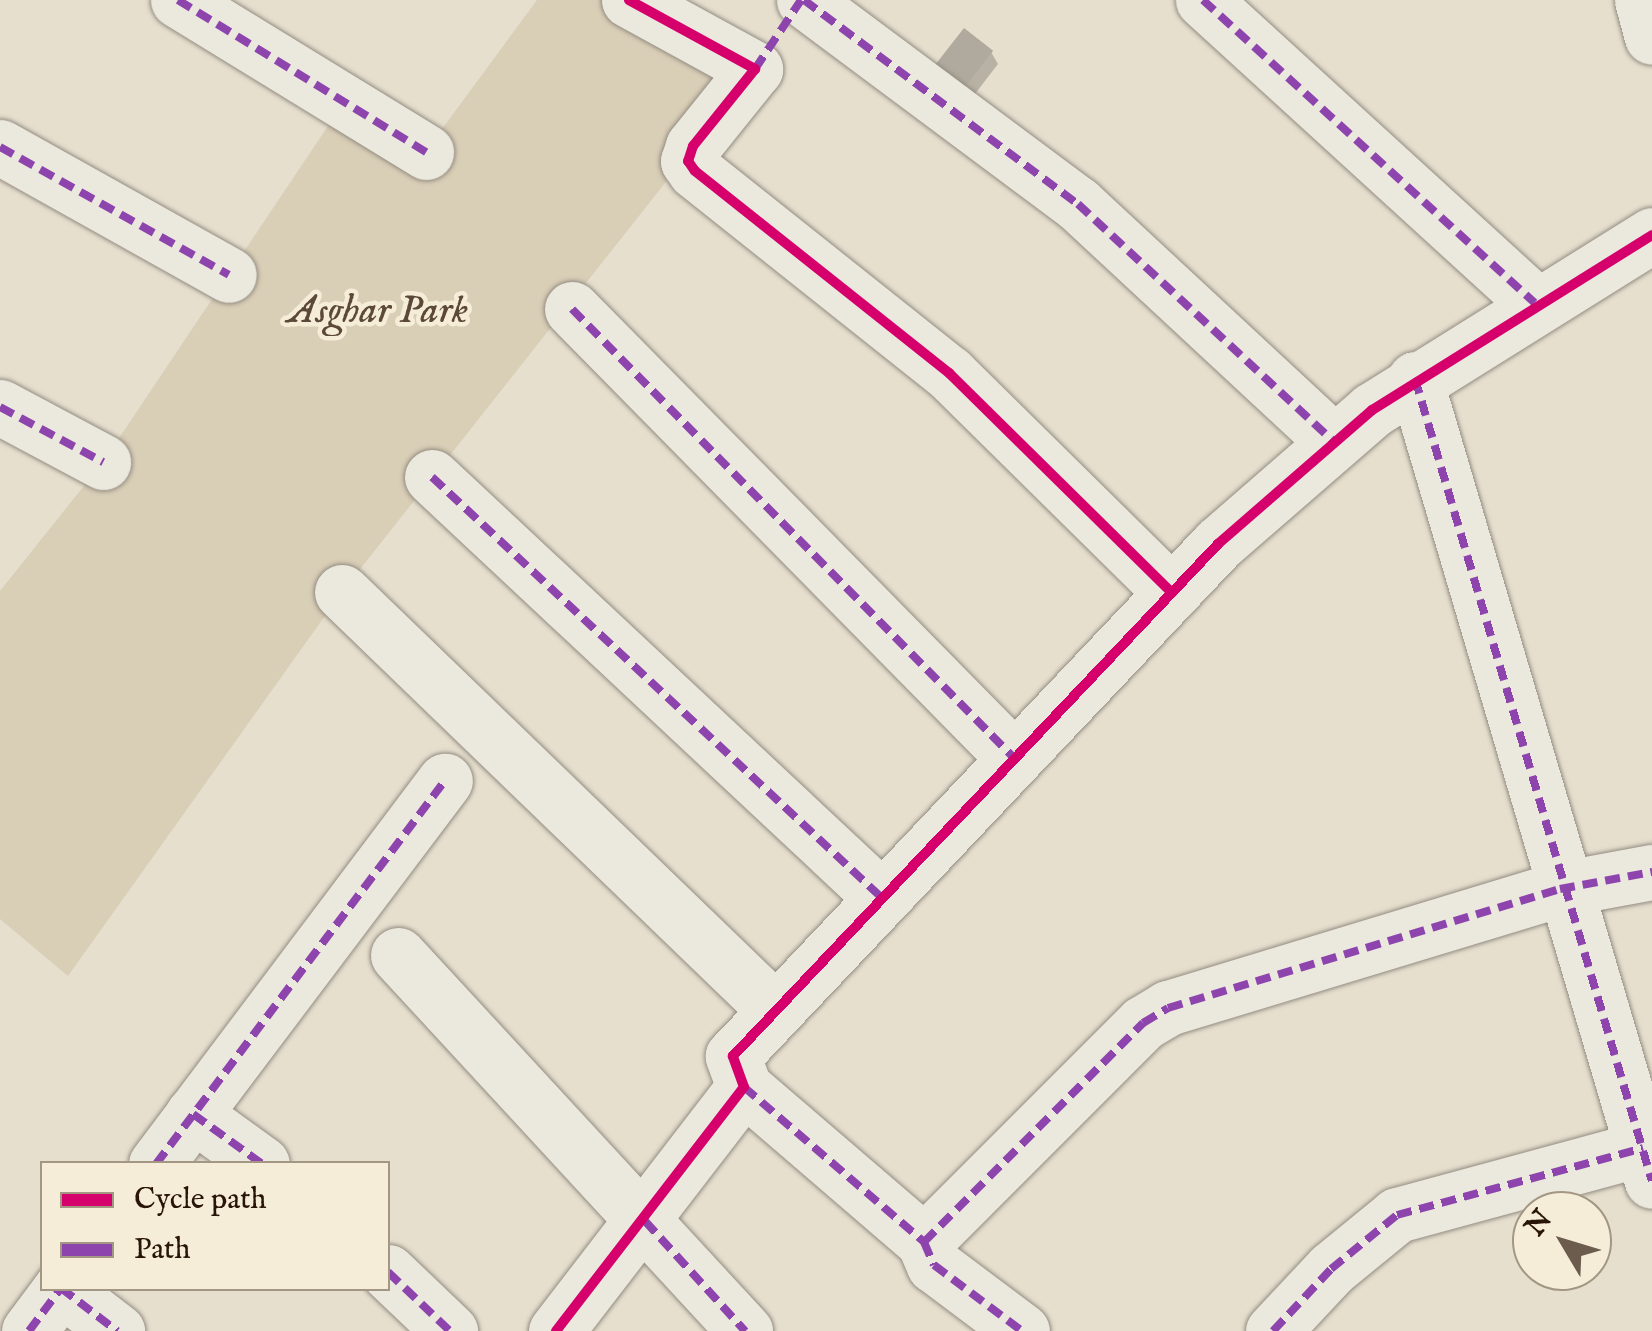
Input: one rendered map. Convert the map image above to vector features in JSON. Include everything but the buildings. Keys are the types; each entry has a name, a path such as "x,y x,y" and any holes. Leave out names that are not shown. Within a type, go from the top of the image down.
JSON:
{"street":[{"path":"178,0 426,152"},
{"path":"630,0 755,69"},
{"path":"1172,594 950,373 695,171 688,161 693,146 755,69 802,0 1078,204 1334,442"},
{"path":"1202,0 1535,304"},
{"path":"1642,0 1652,37"},
{"path":"0,146 229,275"},
{"path":"1022,1331 934,1266 924,1242 744,1087 733,1056 1172,594 1334,442 1415,379 1652,235"},
{"path":"572,309 1015,759"},
{"path":"1273,1331 1331,1269 1397,1215 1647,1164 1560,888 1415,379"},
{"path":"0,407 103,462"},
{"path":"432,477 882,898"},
{"path":"342,592 776,1010"},
{"path":"158,1161 445,781"},
{"path":"924,1242 1143,1023 1168,1008 1560,888 1652,872"},
{"path":"398,955 745,1331"},
{"path":"556,1331 744,1087"},
{"path":"193,1114 258,1161"},
{"path":"390,1274 450,1331"},
{"path":"29,1331 59,1291"},
{"path":"65,1291 116,1331"}],"green space":[{"name":"Asghar Park","path":"537,0 630,0 755,69 342,592 68,976 0,919 0,591 103,462 332,120 414,167"}],"marked path":[{"path":"178,0 426,152"},
{"path":"755,69 801,0"},
{"path":"804,0 1078,204 1334,442"},
{"path":"1203,0 1535,303"},
{"path":"0,147 229,275"},
{"path":"572,309 1015,759"},
{"path":"1415,379 1652,1181"},
{"path":"0,407 103,462"},
{"path":"432,477 882,898"},
{"path":"158,1161 445,781"},
{"path":"924,1242 1143,1023 1168,1008 1560,889 1652,872"},
{"path":"744,1087 924,1242 934,1265 1022,1331"},
{"path":"193,1114 258,1161"},
{"path":"1273,1331 1331,1269 1397,1215 1643,1148"},
{"path":"645,1221 745,1331"},
{"path":"390,1274 450,1331"},
{"path":"29,1331 59,1291"},
{"path":"65,1291 117,1331"}],"cycle path":[{"path":"629,0 755,69 693,146 688,161 695,171 949,373 1172,593"},
{"path":"556,1331 744,1087 733,1056 1218,544 1372,410 1652,235"}]}
